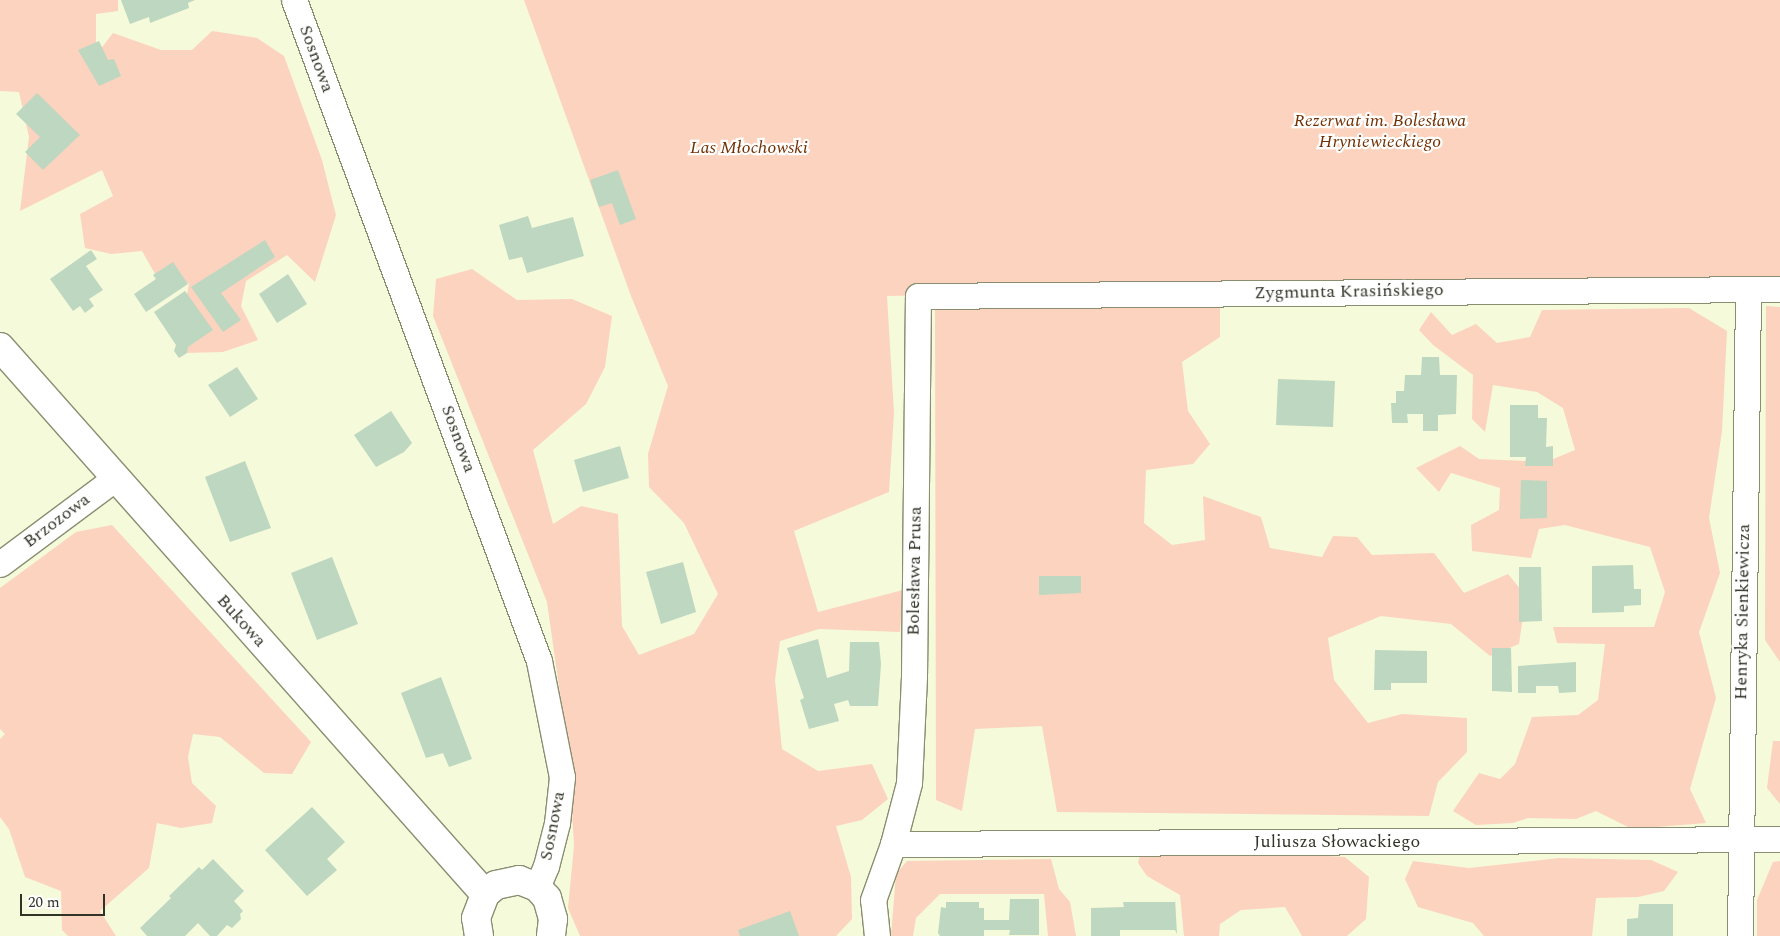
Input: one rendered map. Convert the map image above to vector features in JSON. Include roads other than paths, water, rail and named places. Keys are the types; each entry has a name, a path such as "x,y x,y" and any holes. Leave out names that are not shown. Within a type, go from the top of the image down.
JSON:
{"street":[{"name":"Sosnowa","path":"294,0 539,661 562,777 557,823 546,866 537,886"},
{"name":"Henryka Sienkiewicza","path":"1740,936 1748,289"},
{"name":"Zygmunta Krasińskiego","path":"918,296 1780,289"},
{"name":"Bolesława Prusa","path":"877,936 873,900 894,844 909,783 914,676 918,296"},
{"name":"Bukowa","path":"0,347 114,479 485,894"},
{"name":"Brzozowa","path":"0,564 114,479"},
{"name":"Juliusza Słowackiego","path":"894,844 1780,839"},
{"path":"479,936 476,918 485,894 496,885 512,881 525,881 537,886 548,898 552,912 551,936"}],"park label":[{"name":"Rezerwat im. Bolesława Hryniewieckiego","path":"1380,132"},
{"name":"Las Młochowski","path":"749,148"}]}
